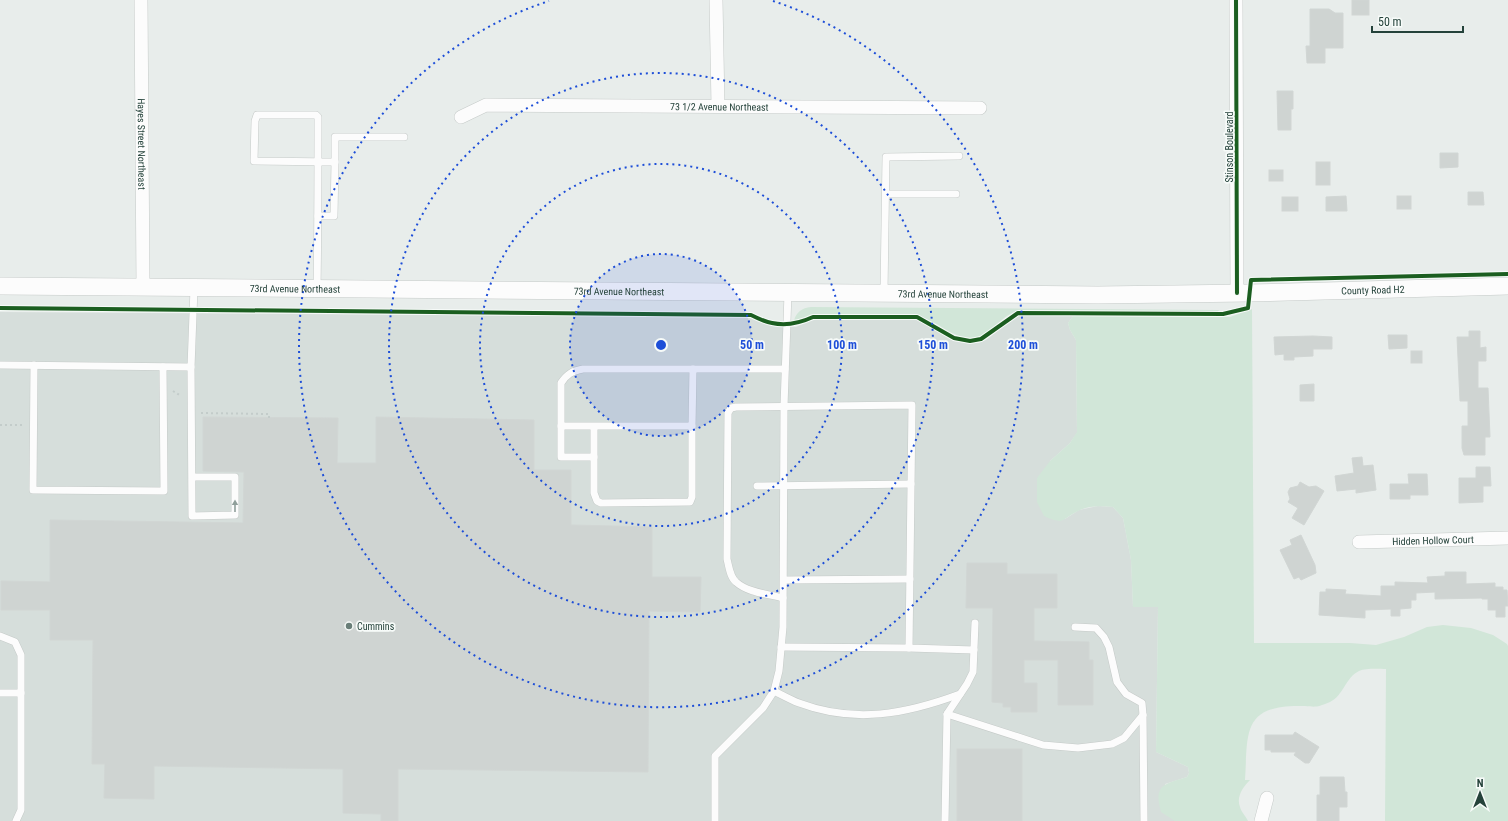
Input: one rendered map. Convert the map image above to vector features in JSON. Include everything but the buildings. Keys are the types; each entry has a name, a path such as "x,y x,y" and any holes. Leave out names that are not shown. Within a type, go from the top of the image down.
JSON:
{"street":[{"name":"Hayes Street Northeast","path":"141,0 143,287"},
{"path":"716,0 718,106"},
{"name":"Stinson Boulevard","path":"1236,0 1238,294"},
{"name":"73 1/2 Avenue Northeast","path":"461,117 486,105 980,108"},
{"name":"73rd Avenue Northeast","path":"0,286 884,294 1238,294"},
{"name":"County Road H2","path":"1238,294 1508,286"},
{"name":"Hidden Hollow Court","path":"1359,542 1508,538"},
{"path":"1261,821 1267,798"}],"lane":[{"path":"317,289 318,216 318,162 318,117 316,115 257,115 255,121 254,161 318,162 334,162"},
{"path":"318,216 334,216 335,137 404,137"},
{"path":"884,294 886,157 959,156"},
{"path":"886,194 956,194"},
{"path":"192,477 236,477 235,515 192,516 191,367 194,288"},
{"path":"715,821 715,756 763,708 774,691 779,671 784,580 784,406 788,293"},
{"path":"0,365 191,367"},
{"path":"34,366 33,490 164,491 163,366"},
{"path":"594,426 594,493 597,501 601,503 690,502 692,497 693,369"},
{"path":"594,457 560,457 561,383 566,376 574,370 785,369"},
{"path":"783,598 746,589 736,582 730,571 727,559 728,413 731,408 912,405 909,648"},
{"path":"561,426 692,426"},
{"path":"757,486 911,484"},
{"path":"784,580 910,579"},
{"path":"945,821 947,714 973,672 975,624"},
{"path":"1075,627 1096,628 1104,637 1109,647 1117,682 1126,694 1142,703 1144,821"},
{"path":"0,636 15,642 21,655 21,810 16,821"},
{"path":"781,647 974,650"},
{"path":"774,691 799,703 823,710 849,714 870,715 893,713 922,707 960,694"},
{"path":"0,693 21,693"},
{"path":"947,714 1043,745 1078,748 1112,744 1124,738 1143,715"}],"path":[{"path":"164,385 191,403"},
{"path":"191,413 269,414 269,418"},
{"path":"0,425 34,425"}],"shaded area":[{"path":"0,312 750,317 775,326 796,327 814,319 917,320 953,341 968,343 978,343 986,340 1019,316 1073,316 1068,323 1076,340 1077,433 1070,443 1050,461 1065,519 1079,510 1098,506 1113,507 1123,518 1131,560 1133,607 1158,607 1156,752 1188,767 1189,773 1187,777 1165,784 1175,821 0,821"}],"green space":[{"path":"811,307 1218,310 1222,312 1020,311 1007,316 984,334 970,338 956,335 930,321 916,316 817,315 794,321 796,315 800,311"},
{"path":"1252,309 1254,643 1350,643 1376,645 1404,637 1427,627 1443,625 1471,628 1493,635 1507,644 1508,821 1385,821 1386,669 1369,669 1359,671 1354,674 1335,699 1321,706 1279,707 1266,711 1257,718 1251,726 1248,737 1245,780 1250,780 1243,789 1239,800 1241,809 1248,821 1175,821 1161,812 1159,803 1160,790 1173,781 1187,777 1189,773 1188,767 1156,752 1158,607 1133,607 1131,560 1123,518 1113,507 1100,506 1082,509 1060,521 1056,521 1044,516 1037,502 1037,478 1050,461 1070,443 1077,432 1076,340 1068,323 1073,316 1230,317"}],"cycle path":[{"path":"1236,0 1237,293"},
{"path":"0,308 751,315 761,320 777,324 788,324 813,317 917,317 954,338 970,341 981,339 1018,313 1223,314 1248,308 1251,280 1508,274"}],"place":[{"name":"Cummins","path":"349,626"}]}
